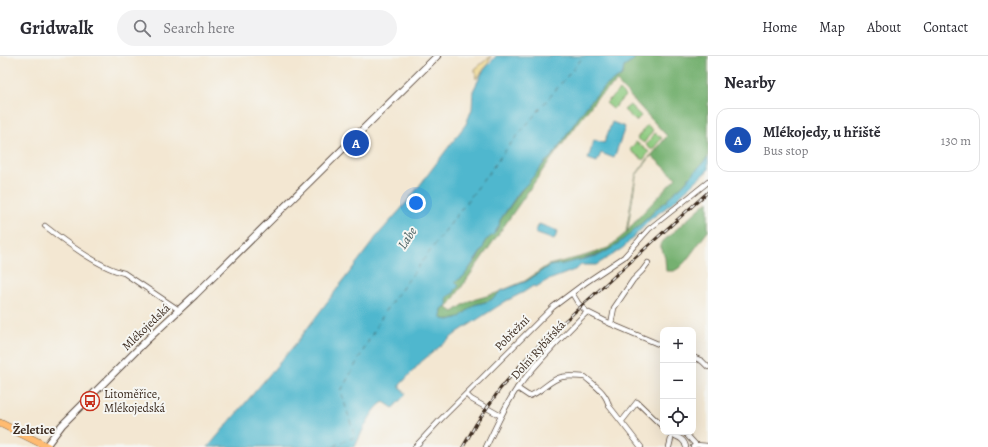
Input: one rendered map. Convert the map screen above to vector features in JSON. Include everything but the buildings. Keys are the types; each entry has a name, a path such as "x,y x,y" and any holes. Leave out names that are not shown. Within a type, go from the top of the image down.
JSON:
{"main road":[{"path":"0,423 47,446"}],"street":[{"name":"Mlékojedská","path":"47,446 62,425 148,339 437,56"},
{"name":"Pobřežní","path":"415,447 553,307 572,294 585,282 617,262 649,229 708,182"},
{"path":"45,226 63,240 113,271 124,273 179,310"},
{"path":"611,324 614,308 633,280 648,263"},
{"path":"572,294 578,304 587,312 660,345"},
{"name":"Dolní Rybářská","path":"486,447 501,416 518,388 538,362 587,312"},
{"path":"696,358 702,361 708,367"},
{"path":"518,388 529,396 535,394 562,376 585,377 607,397 609,406 641,447"},
{"path":"466,394 471,399 501,416"},
{"path":"622,421 637,402 660,425"},
{"path":"669,447 670,435"},
{"path":"674,435 680,438 686,447"},
{"path":"686,435 694,446 708,446"}],"green space":[{"path":"635,56 708,56 708,157 682,186 670,196 667,201 612,248 600,254 563,264 549,266 527,281 503,290 525,281 548,265 608,248 626,233 636,175 627,232 638,218 676,178 652,155 667,136 617,82 597,98 543,170 447,308 453,312 469,301 501,291 489,301 474,305 460,317 449,320 443,319 441,317 443,305 455,290 455,282 474,263 481,253 484,242 496,232 500,220 524,187 551,157 591,101 601,90 622,76 624,67 633,61"},
{"path":"619,90 625,96 613,109 606,103"},
{"path":"630,105 641,116 636,121 624,110"},
{"path":"647,125 653,130 644,143 637,138"},
{"path":"655,133 662,138 652,150 646,145"},
{"path":"636,142 649,152 643,160 630,150"},
{"path":"708,201 708,231 679,268 674,271 666,271 665,258 660,244"}],"sand":[{"path":"491,56 487,66 476,79 475,69"}],"water":[{"name":"Labe","path":"496,56 635,56 633,61 624,67 622,76 601,90 591,101 551,157 520,191 500,220 499,226 494,234 485,241 483,249 464,276 455,282 459,286 455,292 447,297 447,305 442,309 441,317 443,319 449,320 460,317 474,305 489,301 501,291 527,281 549,266 600,255 625,238 656,209 667,201 670,196 682,186 708,157 708,170 671,204 651,219 624,247 614,254 596,265 581,265 577,269 546,281 536,287 533,286 506,301 458,332 422,361 400,385 406,394 393,408 384,402 376,409 367,422 355,447 208,447 297,342 377,236 407,202 466,124 472,109 473,91 483,71"},
{"path":"612,122 625,127 614,158 601,153 597,162 588,159 594,140 604,143"},
{"path":"539,224 558,231 554,240 535,233"}],"ferry route":[{"path":"334,447 339,443 355,437 341,391 385,311 508,147 584,56"}],"railway":[{"path":"463,447 476,424 500,389 531,353 708,192"}],"place":[{"name":"Mlékojedy, u hřiště","path":"356,143"},
{"name":"Litoměřice, Mlékojedská","path":"90,401"}],"district":[{"name":"Želetice","path":"34,429"}]}
